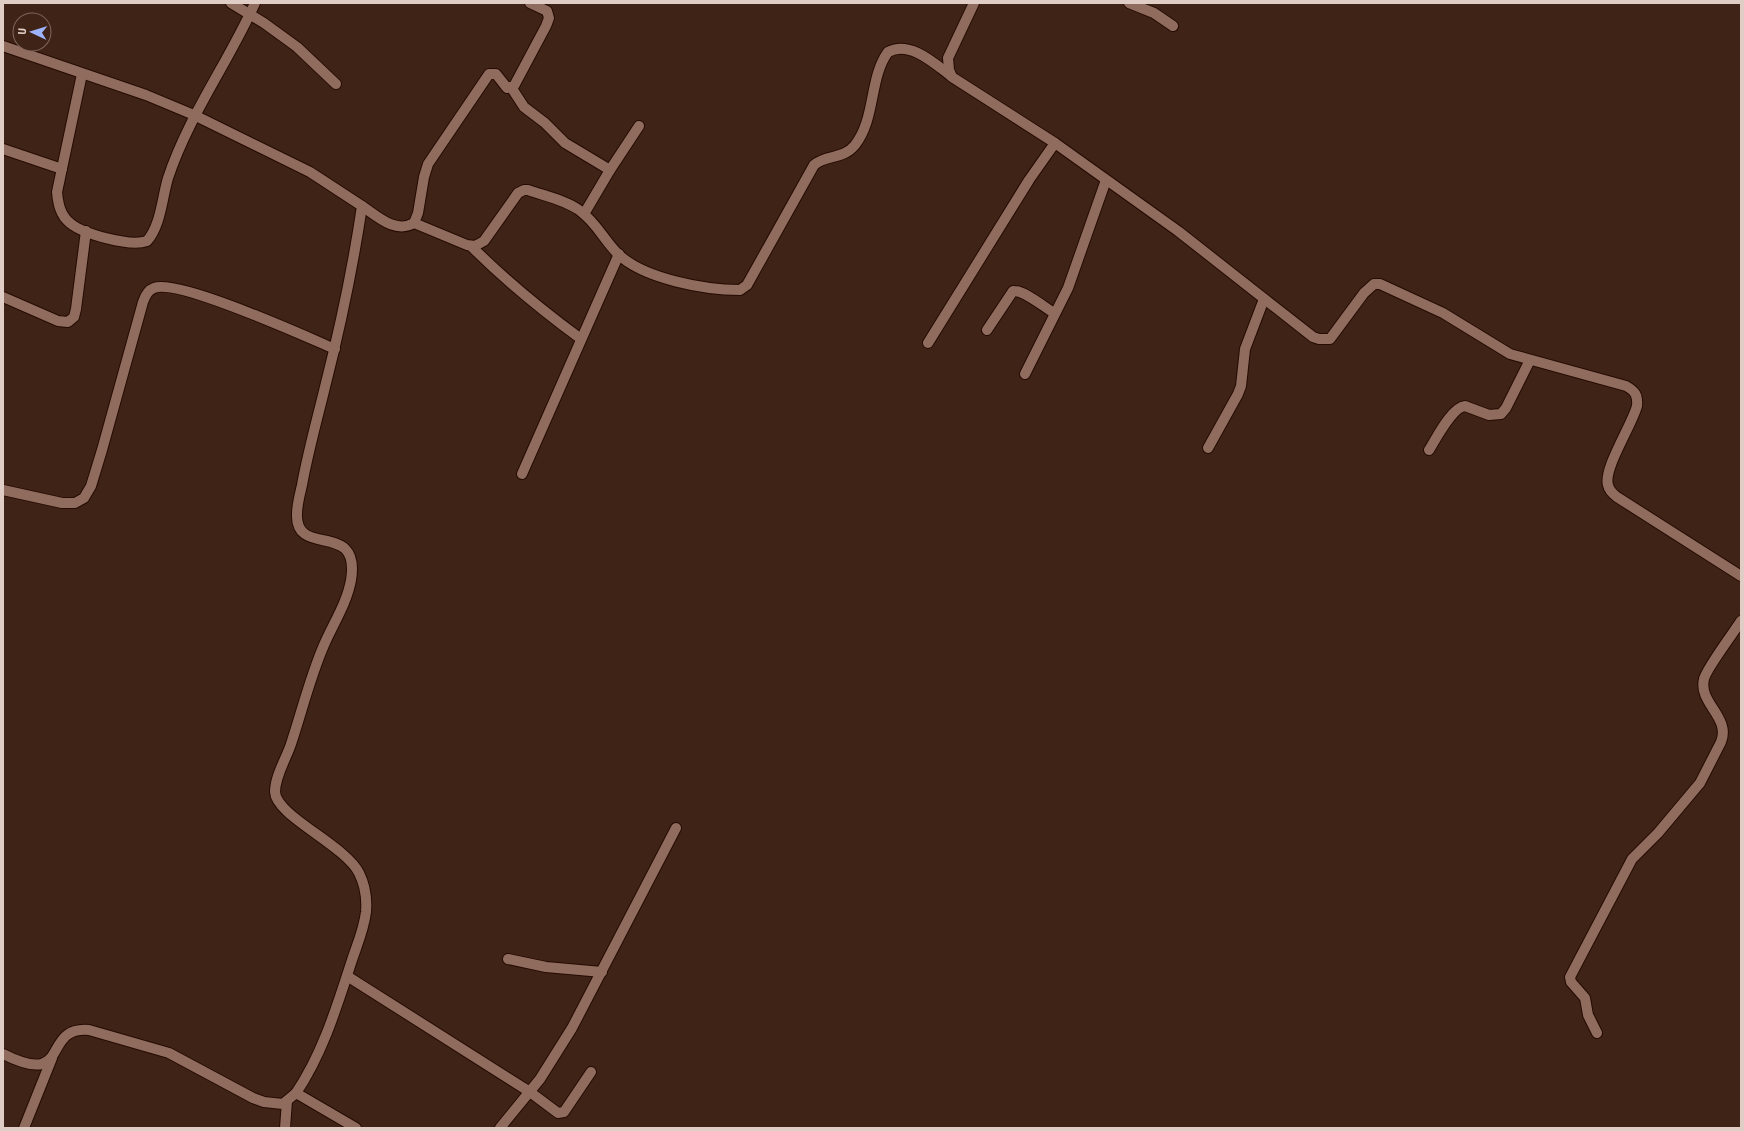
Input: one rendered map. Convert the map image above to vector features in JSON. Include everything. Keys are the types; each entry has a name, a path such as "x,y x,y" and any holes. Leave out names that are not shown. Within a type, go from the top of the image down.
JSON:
{"street":[{"path":"231,3 297,47 336,84"},
{"path":"82,74 57,192 58,203 62,213 69,222 86,231 133,244 147,241 155,227 172,166 194,115 250,15 255,3"},
{"path":"414,223 418,213 424,177 428,164 445,137 470,104 485,77 489,74 496,74 504,86 514,86 548,22 547,11 530,3"},
{"path":"952,77 949,70 948,58 974,3"},
{"path":"1129,3 1154,13 1173,26"},
{"path":"3,46 146,95 194,115 310,172 391,225 403,227 414,223 471,246 495,271 541,309 581,339"},
{"path":"471,246 484,241 521,190 528,190 568,204 584,214 594,222 619,254 641,269 667,280 734,290 744,288 814,165 824,159 843,155 858,141 867,123 880,70 888,52 898,49 918,53 952,77 1054,143 1106,180 1201,248 1308,334 1319,340 1325,340 1334,336 1369,287 1374,284 1380,284 1443,313 1502,350 1530,360 1626,386 1636,393 1638,399 1635,413 1608,472 1608,486 1611,492 1741,576"},
{"path":"511,87 524,107 545,123 565,143 610,170"},
{"path":"584,214 610,170 639,126"},
{"path":"928,343 1054,143"},
{"path":"3,149 62,169"},
{"path":"1025,374 1073,276 1106,180"},
{"path":"24,1128 61,1039 71,1031 88,1030 169,1053 264,1102 274,1104 283,1104 296,1093 307,1077 323,1044 347,976 366,914 365,894 359,873 341,852 281,806 276,795 278,778 291,744 316,666 345,600 351,578 352,563 342,545 307,536 299,527 297,511 308,454 335,349 362,206"},
{"path":"3,297 58,321 68,322 74,317 76,309 86,231"},
{"path":"522,474 619,254"},
{"path":"3,490 62,503 75,503 84,498 91,486 102,450 143,302 148,292 154,288 168,287 212,299 335,349"},
{"path":"987,330 1014,291 1018,291 1054,313"},
{"path":"1208,448 1238,394 1241,386 1245,348 1264,299"},
{"path":"1429,450 1452,414 1461,406 1465,406 1489,415 1495,416 1501,414 1506,408 1530,360"},
{"path":"1597,1033 1588,1015 1585,998 1571,982 1570,977 1632,859 1658,833 1700,783 1722,742 1724,736 1722,724 1705,694 1703,679 1741,621"},
{"path":"500,1128 540,1079 568,1035 676,828"},
{"path":"508,959 546,967 602,972"},
{"path":"347,976 530,1092 554,1111 561,1114 591,1072"},
{"path":"3,1054 28,1065 41,1065 49,1062 52,1058"},
{"path":"296,1093 356,1128"},
{"path":"285,1128 287,1101"}]}
